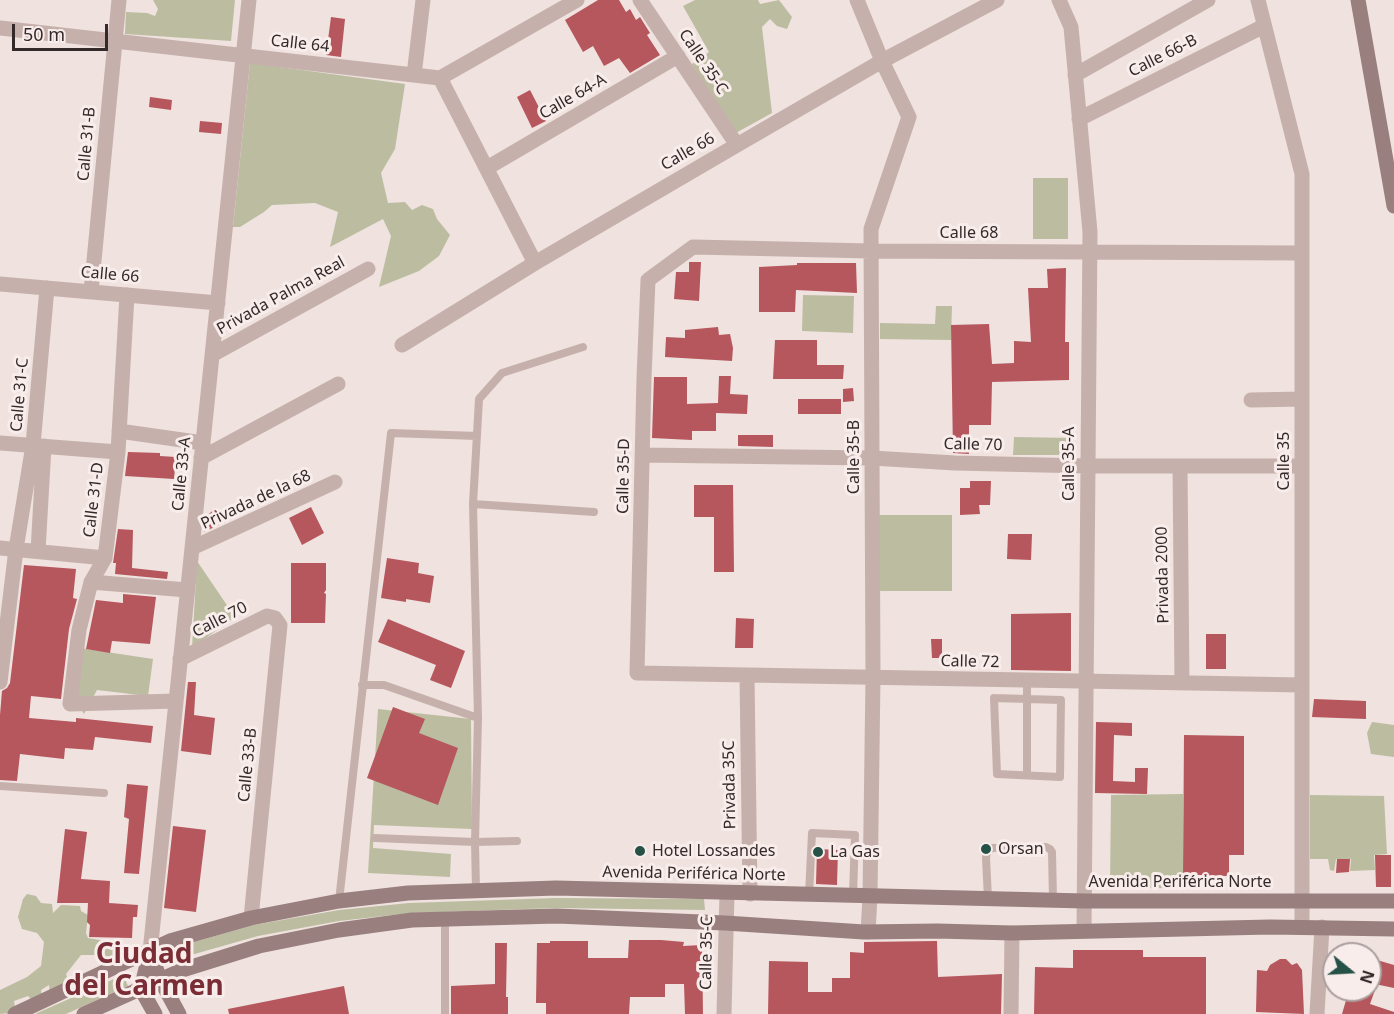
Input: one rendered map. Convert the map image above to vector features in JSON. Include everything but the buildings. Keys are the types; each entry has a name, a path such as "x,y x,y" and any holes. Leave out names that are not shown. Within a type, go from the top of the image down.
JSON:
{"main road":[{"path":"1358,0 1393,196"},
{"name":"Avenida Periférica Norte","path":"15,1014 170,941 251,918 339,901 408,893 556,888 1085,901 1394,901"},
{"path":"84,1014 182,970 259,946 391,923 445,919 557,916 868,932 1012,933 1302,927 1394,929"},
{"path":"150,952 160,979 179,1014"},
{"path":"150,952 141,989 155,1014"}],"street":[{"name":"Calle 31-B","path":"91,292 119,0"},
{"name":"Calle 33-A","path":"150,952 249,0"},
{"path":"414,75 423,0"},
{"path":"535,263 440,78 577,0"},
{"name":"Calle 35-C","path":"640,0 736,145"},
{"name":"Calle 35-B","path":"857,0 882,61 909,117 871,229 873,677 868,932"},
{"name":"Calle 66","path":"402,345 535,263 736,145 882,61 997,0"},
{"name":"Calle 35-A","path":"1059,0 1071,27 1090,232 1084,931"},
{"path":"1075,75 1208,0"},
{"name":"Calle 35","path":"1258,0 1302,174 1302,927"},
{"name":"Calle 66-B","path":"1079,119 1264,26"},
{"name":"Calle 64","path":"0,28 440,78"},
{"name":"Calle 64-A","path":"487,168 678,56"},
{"name":"Calle 68","path":"648,280 693,247 871,251 1301,253"},
{"name":"Privada Palma Real","path":"212,355 368,269"},
{"name":"Calle 35-D","path":"637,673 648,280"},
{"name":"Calle 66","path":"0,284 218,303"},
{"name":"Calle 31-C","path":"0,682 16,549 39,446 47,288"},
{"name":"Calle 31-D","path":"127,295 118,452 105,558 91,582 79,630 70,704 176,700"},
{"path":"119,431 202,450 338,384"},
{"path":"1251,399 1302,399"},
{"path":"0,443 118,452"},
{"path":"38,551 39,446"},
{"name":"Calle 70","path":"643,455 872,458 955,463 1302,466"},
{"name":"Privada 2000","path":"1180,466 1182,683"},
{"name":"Privada de la 68","path":"192,548 335,482"},
{"path":"0,548 105,558"},
{"path":"91,582 188,590"},
{"name":"Calle 70","path":"180,659 267,616 275,618"},
{"name":"Calle 33-B","path":"251,918 280,625 275,618"},
{"name":"Calle 72","path":"637,673 1302,685"},
{"name":"Privada 35C","path":"747,676 750,894"},
{"name":"Calle 35-C","path":"724,1014 726,893"},
{"path":"1317,1014 1322,927"},
{"path":"1011,1014 1012,933"}],"lane":[{"path":"476,890 478,718 473,504 479,399 502,373 583,347"},
{"path":"339,901 391,433 477,436"},
{"path":"473,504 594,512"},
{"path":"1027,681 1027,775"},
{"path":"362,685 384,686 478,718"},
{"path":"994,698 1027,699 1061,700 1060,777 997,774 994,698"},
{"path":"0,786 104,793"},
{"path":"809,895 812,833 855,835 853,896"},
{"path":"375,838 475,842 517,841"},
{"path":"987,899 987,851 992,848 1046,847 1052,852 1053,900"},
{"path":"445,919 446,1014"}],"green space":[{"path":"153,0 235,0 231,41 125,34 126,12 147,13 155,16 158,9"},
{"path":"695,0 758,0 760,4 779,0 792,17 787,29 777,26 770,19 762,27 772,113 734,134 692,64 709,52 683,6"},
{"path":"250,63 405,84 395,149 381,173 388,203 405,202 412,210 422,205 433,209 437,219 450,235 439,256 419,271 379,287 391,236 383,219 330,247 338,212 315,203 272,205 240,227 233,227"},
{"path":"1033,178 1068,178 1068,239 1033,239"},
{"path":"803,295 854,296 853,333 802,331"},
{"path":"936,306 952,306 951,340 880,339 880,323 935,324"},
{"path":"1014,437 1072,438 1072,455 1013,455"},
{"path":"873,515 952,515 952,591 872,591"},
{"path":"197,561 235,617 192,648"},
{"path":"80,648 153,659 148,696 97,690 84,714 73,697"},
{"path":"378,709 471,719 472,829 374,825 373,848 451,854 450,877 368,873"},
{"path":"1372,722 1394,725 1394,757 1371,754 1367,733"},
{"path":"1183,794 1183,888 1110,888 1111,795"},
{"path":"1310,795 1384,796 1387,854 1374,855 1375,870 1350,871 1351,859 1336,859 1334,871 1330,870 1328,859 1310,859"},
{"path":"27,894 36,896 41,903 52,904 53,913 61,905 80,906 81,911 88,915 86,933 88,938 111,942 112,946 118,949 127,945 137,950 104,967 95,955 81,955 66,974 70,985 50,995 49,985 41,990 42,997 34,1002 28,996 14,1001 15,1007 10,1013 0,1014 0,990 27,977 41,966 44,942 37,933 22,929 18,917 23,899"},
{"path":"556,898 704,899 705,910 557,908 411,913 339,921 258,936 177,959 173,948 254,925 339,910 409,903"},
{"path":"123,975 128,986 66,1014 35,1014"}],"place":[{"name":"Orsan","path":"986,849"},
{"name":"Hotel Lossandes","path":"640,851"},
{"name":"La Gas","path":"818,852"}],"district":[{"name":"Ciudad del Carmen","path":"144,971"}]}
